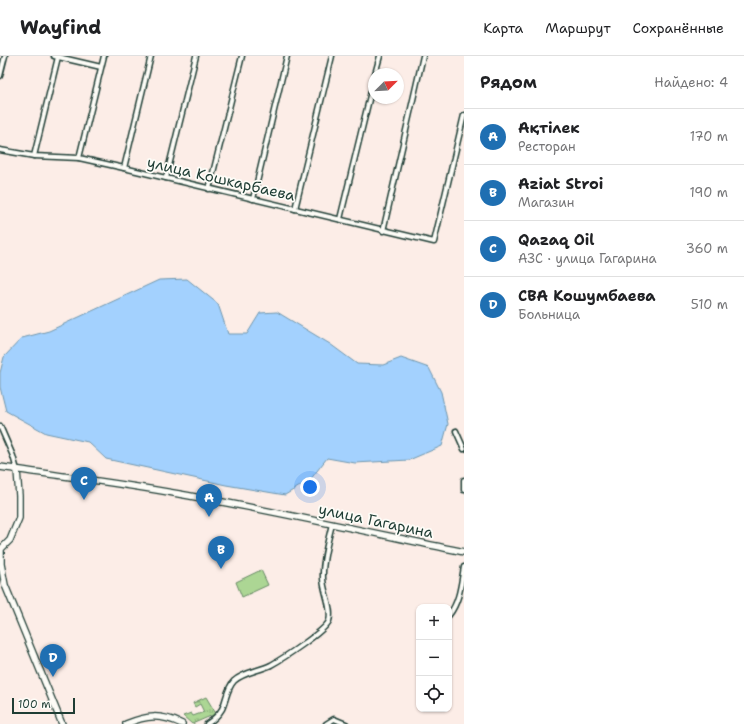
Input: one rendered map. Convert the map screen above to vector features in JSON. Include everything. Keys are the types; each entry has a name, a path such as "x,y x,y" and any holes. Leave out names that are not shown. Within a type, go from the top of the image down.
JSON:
{"main road":[{"name":"улица Гагарина","path":"0,467 109,482 179,494 464,552"},
{"path":"17,470 18,518 10,540 2,549 0,564 5,585 62,724"},
{"path":"126,724 144,717 164,717 182,724"}],"street":[{"path":"0,76 5,56"},
{"path":"34,156 56,56 101,67"},
{"path":"79,158 104,56"},
{"path":"124,168 151,56"},
{"path":"166,178 196,56"},
{"path":"209,188 242,56"},
{"path":"253,199 287,56"},
{"path":"295,209 332,56"},
{"path":"377,68 380,56"},
{"path":"383,231 422,56"},
{"path":"340,220 368,104"},
{"name":"улица Кошкарбаева","path":"0,150 34,156 79,158 434,242 464,115"},
{"path":"0,426 13,456 17,470"},
{"path":"456,431 464,449"},
{"path":"464,480 464,490"},
{"path":"207,724 219,714 234,681 244,675 270,665 310,639 327,624 330,616 323,584 323,571 332,524"},
{"path":"452,611 458,600 464,567"},
{"path":"326,724 334,719 346,724"}],"green space":[{"path":"261,570 268,585 242,597 236,582"},
{"path":"206,697 215,712 213,715 192,724 183,716 191,713 193,716 204,712 200,704 195,707 193,703"}],"water":[{"path":"187,279 218,304 228,334 247,334 260,313 277,312 330,344 357,364 383,365 401,358 429,368 441,392 448,424 442,446 409,460 355,463 327,458 310,480 285,495 226,485 106,459 88,442 46,433 6,411 0,387 0,373 4,357 22,338 49,331 159,280"}],"place":[{"name":"Qazaq Oil","path":"84,500"},
{"name":"Ақтілек","path":"209,517"},
{"name":"Aziat Stroi","path":"221,569"},
{"name":"СВА Кошумбаева","path":"53,677"}]}
